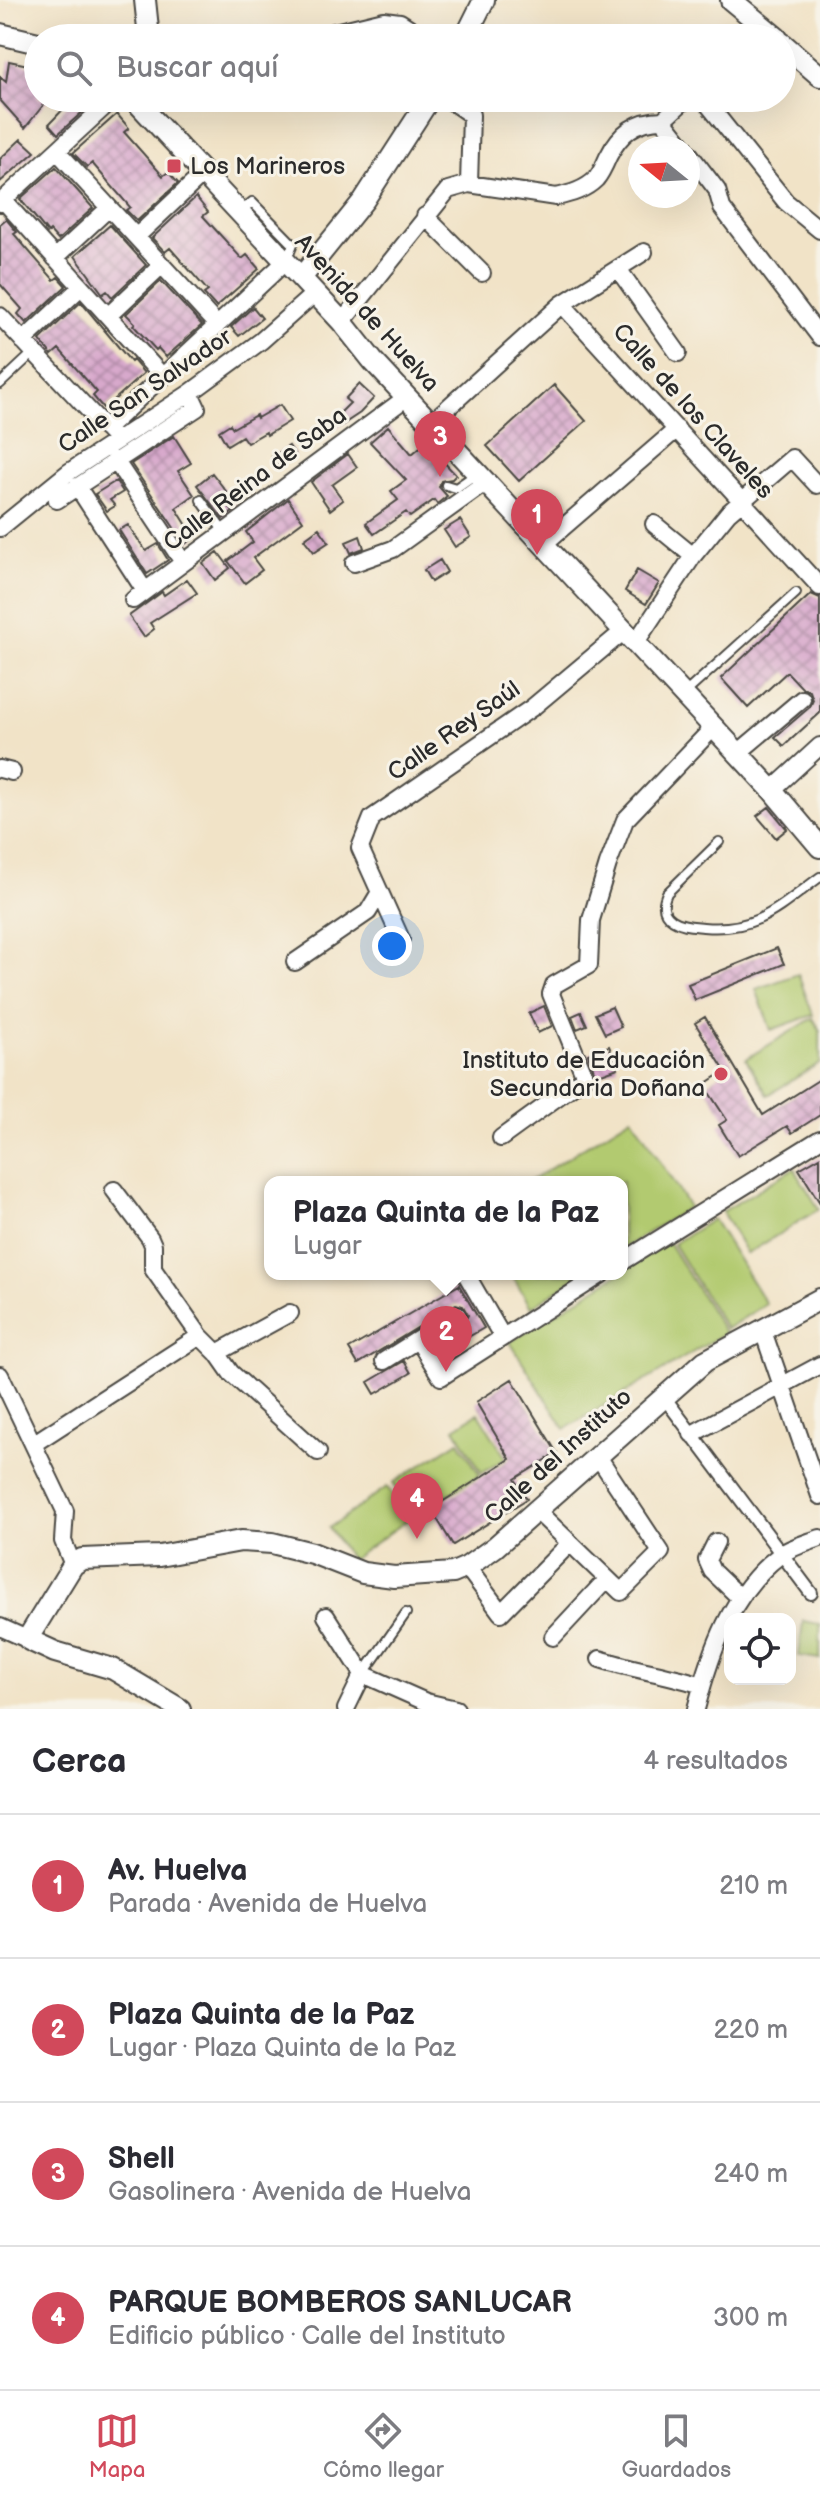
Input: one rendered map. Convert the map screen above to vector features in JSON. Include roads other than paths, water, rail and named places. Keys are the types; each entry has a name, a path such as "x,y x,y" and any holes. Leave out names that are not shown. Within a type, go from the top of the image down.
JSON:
{"street":[{"path":"145,0 148,24"},
{"path":"472,24 484,0"},
{"path":"731,0 754,24"},
{"path":"368,24 384,20 403,24"},
{"path":"1,36 24,40"},
{"path":"796,55 820,76"},
{"path":"99,112 2,202 163,377"},
{"name":"Avenida de Huelva","path":"146,112 342,322 373,361 431,423 442,448 482,477 545,543 772,790 820,847"},
{"path":"155,112 156,123"},
{"path":"301,278 364,200 421,112"},
{"path":"467,112 471,115 469,184"},
{"path":"342,322 448,190 469,184 556,197 569,195 597,178 623,134 649,120 663,120 672,112"},
{"path":"714,112 786,202 820,230"},
{"path":"663,120 675,136"},
{"path":"57,151 217,325"},
{"path":"700,168 717,190 722,208 820,337"},
{"path":"136,237 204,173"},
{"path":"55,258 109,208"},
{"path":"425,216 482,273"},
{"path":"431,423 562,304 644,252"},
{"path":"0,316 111,435 163,377 286,261"},
{"path":"108,316 162,265"},
{"path":"618,269 678,353"},
{"path":"28,347 81,287"},
{"name":"Calle San Salvador","path":"0,528 111,435 164,413 261,341 315,293"},
{"name":"Calle de los Claveles","path":"562,304 819,585"},
{"path":"57,500 197,408 190,393"},
{"name":"Calle Reina de Saba","path":"77,486 139,596 407,397"},
{"path":"545,543 677,429"},
{"name":"Calle Rey Saúl","path":"401,939 360,848 372,818 630,636 741,500 792,458 817,485"},
{"path":"115,460 183,562"},
{"path":"354,563 393,549 482,477"},
{"path":"654,524 693,556"},
{"path":"738,753 802,699"},
{"path":"501,1138 585,1077 551,994 554,985 589,965 591,920 625,820 714,727"},
{"path":"772,790 820,746"},
{"path":"295,962 368,912 380,892"},
{"path":"628,1258 820,1139"},
{"path":"114,1190 150,1238 153,1269 200,1336 231,1373 318,1452"},
{"path":"469,1280 502,1336"},
{"path":"418,1340 441,1377 592,1280"},
{"name":"Calle del Instituto","path":"73,1565 82,1559 159,1556 241,1541 272,1543 312,1553 363,1573 394,1577 453,1573 495,1547 705,1361 820,1299"},
{"path":"217,1353 290,1313"},
{"path":"384,1361 457,1315"},
{"path":"763,1331 820,1496"},
{"path":"33,1444 200,1336"},
{"path":"692,1434 820,1365"},
{"path":"0,1375 65,1511 63,1541 66,1555 73,1565 29,1640"},
{"path":"664,1397 811,1593"},
{"path":"536,1510 621,1592 661,1552 597,1455"},
{"path":"696,1709 726,1622 739,1597 783,1553 820,1538"},
{"path":"716,1542 707,1560 712,1571 739,1597"},
{"path":"467,1567 501,1613 569,1544"},
{"path":"553,1637 607,1579"},
{"path":"326,1616 363,1674 426,1702 456,1709"},
{"path":"0,1627 55,1652 113,1669 180,1709"},
{"path":"600,1659 632,1669 662,1672 702,1685"},
{"path":"346,1709 363,1674"}],"lane":[{"path":"0,384 28,347"},
{"path":"446,485 456,488 482,477"},
{"path":"201,500 224,532"},
{"path":"684,694 796,593"},
{"path":"719,842 667,893 663,903 671,919 683,925 723,929 743,926 765,917 820,877"},
{"path":"363,1674 406,1613"}],"place":[{"name":"Los Marineros","path":"174,166"},
{"name":"Shell","path":"440,477"},
{"name":"Av. Huelva","path":"537,555"},
{"name":"Instituto de Educación Secundaria Doñana","path":"721,1074"},
{"name":"Plaza Quinta de la Paz","path":"446,1372"},
{"name":"PARQUE BOMBEROS SANLUCAR","path":"417,1539"}]}
